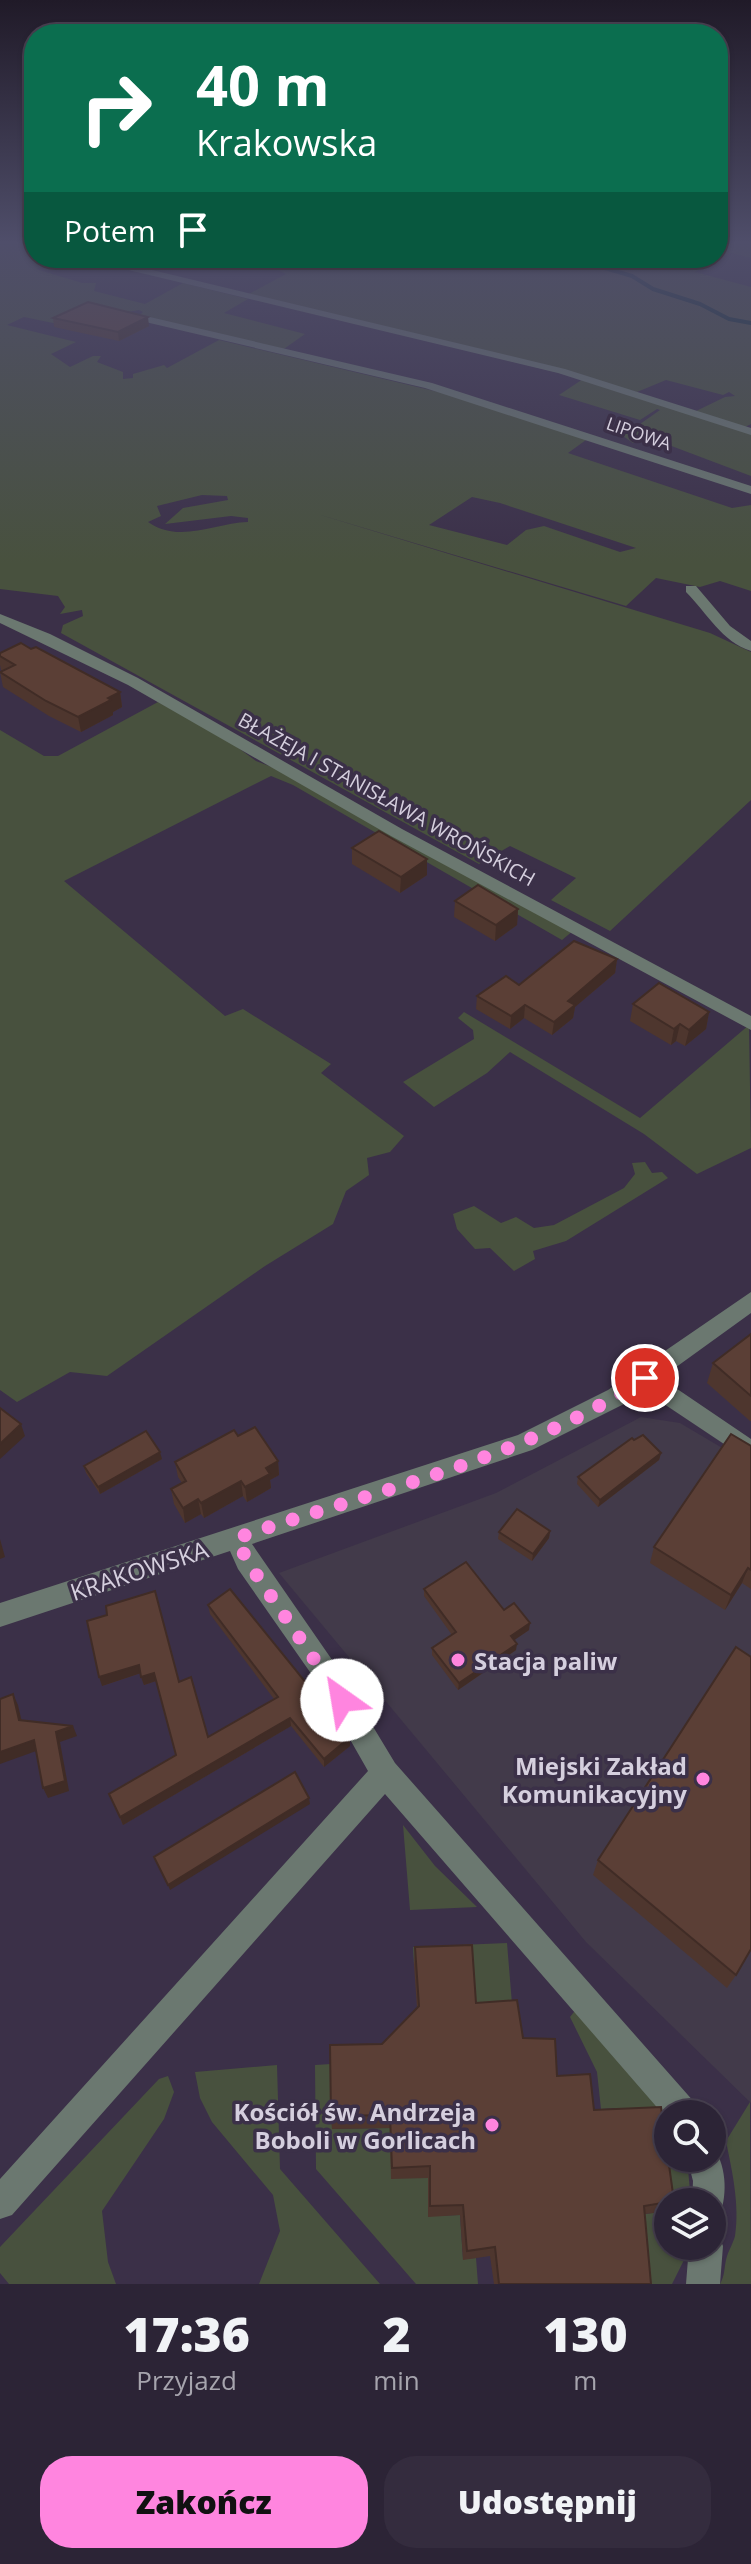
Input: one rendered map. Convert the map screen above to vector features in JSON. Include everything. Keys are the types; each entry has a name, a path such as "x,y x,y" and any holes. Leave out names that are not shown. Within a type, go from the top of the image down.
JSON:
{"street":[{"name":"LIPOWA","path":"281,351 428,385 751,490"},
{"path":"476,351 561,371 751,432"},
{"path":"691,589 713,611 731,637 751,647"},
{"name":"BŁAŻEJA I STANISŁAWA WROŃSKICH","path":"0,618 52,639 119,675 378,822 751,1024"},
{"name":"KRAKOWSKA","path":"0,1615 513,1448 577,1419 645,1378 751,1301"},
{"path":"645,1378 662,1393 751,1452"},
{"path":"237,1538 247,1561 328,1676 385,1773 672,2100"},
{"path":"0,2203 385,1773"},
{"path":"703,2284 705,2260"}],"shaded area":[{"path":"641,1417 680,1423 751,1465 751,2103 586,1942 279,1573 496,1493"}],"green space":[{"path":"0,351 58,351 51,354 70,367 93,356 101,356 97,362 123,372 123,379 164,365 167,368 199,351 264,351 447,394 595,438 586,440 568,453 732,508 751,505 751,591 720,581 700,587 656,578 626,606 314,513 710,633 751,652 751,800 610,931 551,900 576,878 510,846 479,864 61,633 63,625 83,616 82,610 60,614 65,607 58,596 0,589","holes":["202,495 227,496 228,500 183,508 165,524 231,516 248,518 248,522 185,532 160,528 148,522 161,516 157,506","472,497 500,503 636,548 620,552 544,526 526,530 507,545 429,525"]},
{"path":"468,351 751,351 751,424 745,427 694,412 725,397 735,396 729,392 723,395 666,380 637,392"},
{"path":"583,379 751,433 751,476 645,436 633,443 623,436 660,410 640,420 559,395"},
{"path":"158,702 229,741 256,761 282,771 574,930 562,940 293,785 271,776 64,881 225,1016 243,1009 331,1064 321,1073 404,1136 390,1152 367,1158 369,1175 346,1191 333,1224 265,1266 107,1376 70,1372 17,1402 0,1390 0,730 44,756 58,756"},
{"path":"464,1012 640,1118 749,1025 751,1148 697,1174 644,1134 510,1052 487,1073 434,1107 403,1082 474,1039 473,1030 458,1018"},
{"path":"645,1162 652,1173 662,1172 668,1178 566,1241 533,1251 535,1259 514,1271 490,1248 475,1249 457,1229 453,1214 474,1206 501,1223 516,1217 534,1228 554,1225 624,1188 635,1174 632,1163"},
{"path":"403,1825 435,1866 477,1907 410,1910"},
{"path":"507,1943 513,2016 473,2020 414,1965 413,1947"},
{"path":"577,2008 656,2100 654,2172 688,2172 690,2188 654,2188 654,2194 616,2121 615,2108 601,2109 597,2072 570,2017"},
{"path":"331,2064 332,2129 390,2128 428,2178 428,2216 460,2215 463,2259 476,2258 478,2284 416,2284 316,2169 315,2065"},
{"path":"277,2065 280,2169 380,2284 259,2284 280,2231 273,2195 212,2122 200,2098 195,2072"},
{"path":"168,2076 174,2092 164,2119 102,2211 108,2262 116,2284 9,2284 0,2273 0,2247 159,2079"},
{"path":"750,2102 751,2284 720,2284 735,2236 737,2212 726,2141"},
{"path":"654,2213 654,2260 684,2260 672,2284 641,2284 635,2216"}],"building":[{"path":"21,643 31,649 36,647 120,692 78,717 0,672 15,665 0,653"},
{"path":"379,831 427,859 401,877 352,848"},
{"path":"478,885 518,909 496,925 455,901"},
{"path":"574,941 617,959 568,1001 575,1005 554,1022 525,1005 511,1016 477,996 506,976 519,985"},
{"path":"659,983 709,1012 689,1030 680,1024 674,1029 633,1004"},
{"path":"751,1334 751,1396 713,1363"},
{"path":"0,1408 21,1424 0,1444"},
{"path":"255,1427 278,1461 266,1468 270,1474 245,1487 241,1481 201,1503 198,1499 183,1508 171,1489 186,1481 175,1462 234,1430 238,1436"},
{"path":"146,1431 160,1452 98,1487 84,1466"},
{"path":"731,1434 751,1446 751,1570 748,1568 731,1595 654,1547"},
{"path":"643,1435 661,1453 600,1500 578,1477 632,1438 634,1440"},
{"path":"517,1509 550,1531 533,1554 499,1532"},
{"path":"466,1562 504,1610 514,1603 530,1623 511,1636 517,1644 459,1683 432,1648 456,1632 424,1589"},
{"path":"230,1589 350,1737 324,1759 290,1718 120,1817 109,1794 176,1755 154,1673 141,1677 139,1665 99,1677 87,1621 107,1615 106,1606 155,1591 179,1682 191,1677 208,1737 278,1697 208,1605"},
{"name":"Miejski Zakład Komunikacyjny","path":"736,1647 751,1657 751,1949 736,1975 598,1860"},
{"path":"13,1694 19,1720 73,1726 56,1732 65,1781 43,1788 34,1740 0,1752 0,1699"},
{"path":"295,1772 309,1798 168,1885 154,1857"},
{"name":"Kościół św. Andrzeja Boboli w Gorlicach","path":"472,1945 476,2003 517,2000 523,2038 555,2039 557,2076 590,2074 594,2110 654,2107 654,2172 670,2172 672,2188 654,2188 654,2204 644,2206 651,2284 499,2284 495,2247 467,2251 463,2205 430,2206 430,2166 392,2168 390,2115 331,2116 330,2045 382,2044 419,2006 415,1947"}],"place":[{"name":"Stacja paliw","path":"458,1660"},
{"name":"Miejski Zakład Komunikacyjny","path":"703,1779"},
{"name":"Kościół św. Andrzeja Boboli w Gorlicach","path":"492,2125"}],"route":[{"path":"342,1700 247,1561 237,1538 417,1481 524,1443 577,1419 645,1378"}]}
